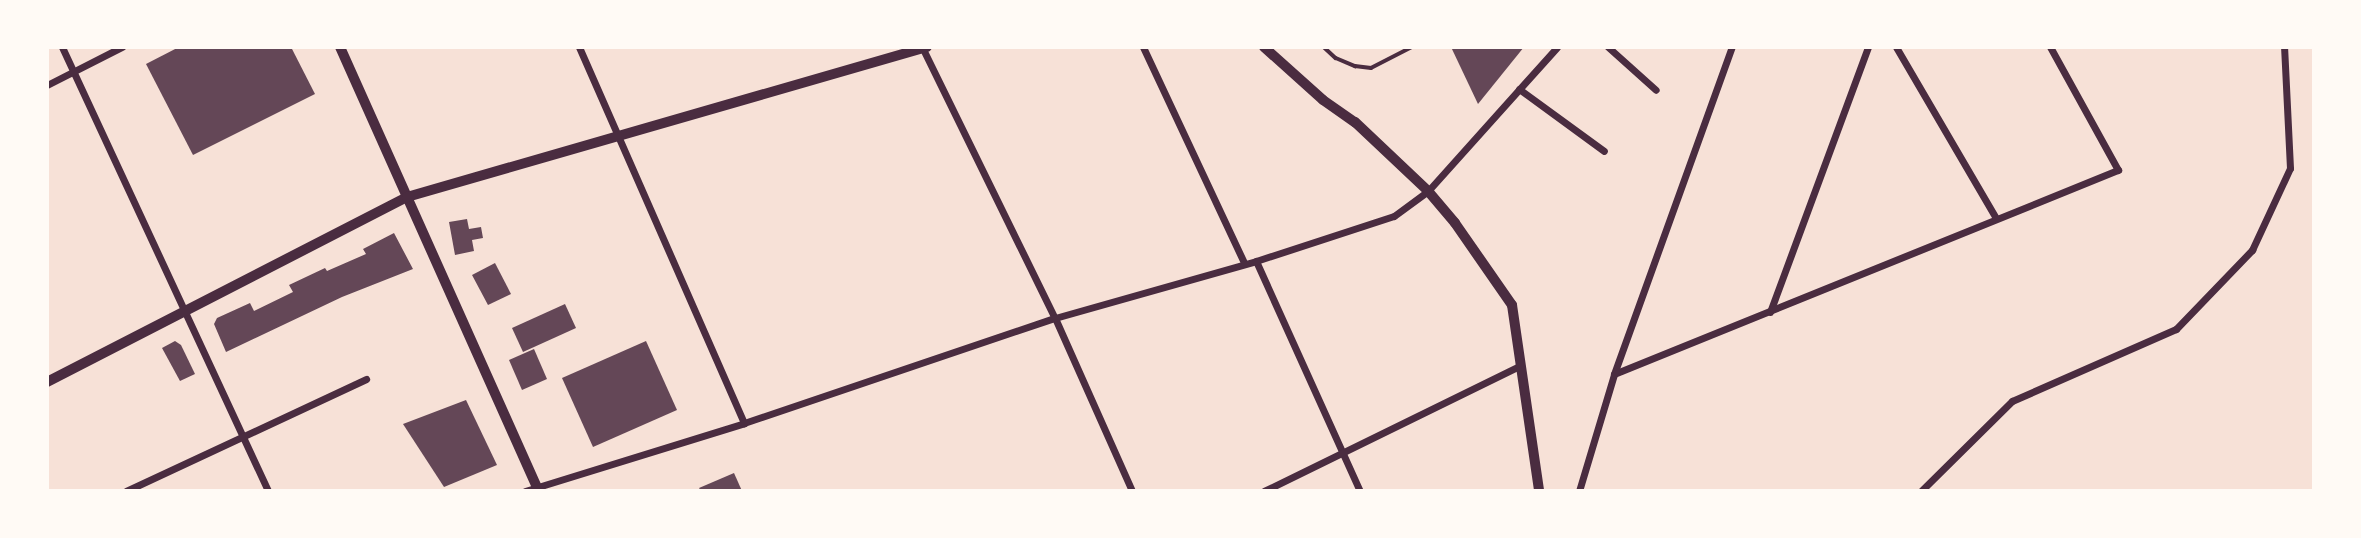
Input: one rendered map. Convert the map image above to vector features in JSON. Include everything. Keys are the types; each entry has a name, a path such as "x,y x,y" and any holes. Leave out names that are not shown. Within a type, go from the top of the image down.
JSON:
{"street":[{"path":"62,47 268,491"},
{"path":"47,85 122,47"},
{"path":"340,47 538,489"},
{"path":"579,47 744,423"},
{"path":"1143,47 1244,263"},
{"path":"525,491 744,423 1055,318 1256,261 1394,216 1428,191 1557,47"},
{"path":"1608,47 1657,90"},
{"path":"1579,491 1614,374 1732,47"},
{"path":"1770,312 1868,47"},
{"path":"1896,47 1996,218"},
{"path":"1614,374 2118,170 2050,47"},
{"path":"1921,491 2012,401 2176,329 2252,250 2290,168 2284,47"},
{"path":"47,382 407,197 924,48 1055,318 1132,491"},
{"path":"1270,49 1355,122 1428,191 1455,223 1512,305 1539,491"},
{"path":"1519,89 1604,151"},
{"path":"1256,261 1360,491"},
{"path":"1264,491 1519,366"},
{"path":"126,491 366,379"}],"lane":[{"path":"1324,47 1336,58 1355,66 1371,68 1412,47"}],"building":[{"path":"179,47 291,47 315,94 193,155 146,64"},
{"path":"1451,47 1524,47 1478,104"},
{"path":"467,219 469,229 481,227 483,238 472,240 474,251 455,255 449,222"},
{"path":"394,233 413,269 342,297 226,352 214,324 217,318 250,303 254,311 293,292 289,285 325,268 327,271 366,254 363,249"},
{"path":"495,263 511,294 488,305 472,275"},
{"path":"565,304 576,328 523,352 512,328"},
{"path":"175,341 181,345 195,374 180,381 162,348"},
{"path":"646,341 677,410 593,447 562,378"},
{"path":"534,349 547,379 522,390 509,360"},
{"path":"466,400 497,465 444,487 403,424"},
{"path":"734,473 742,491 701,491 699,488"}]}
